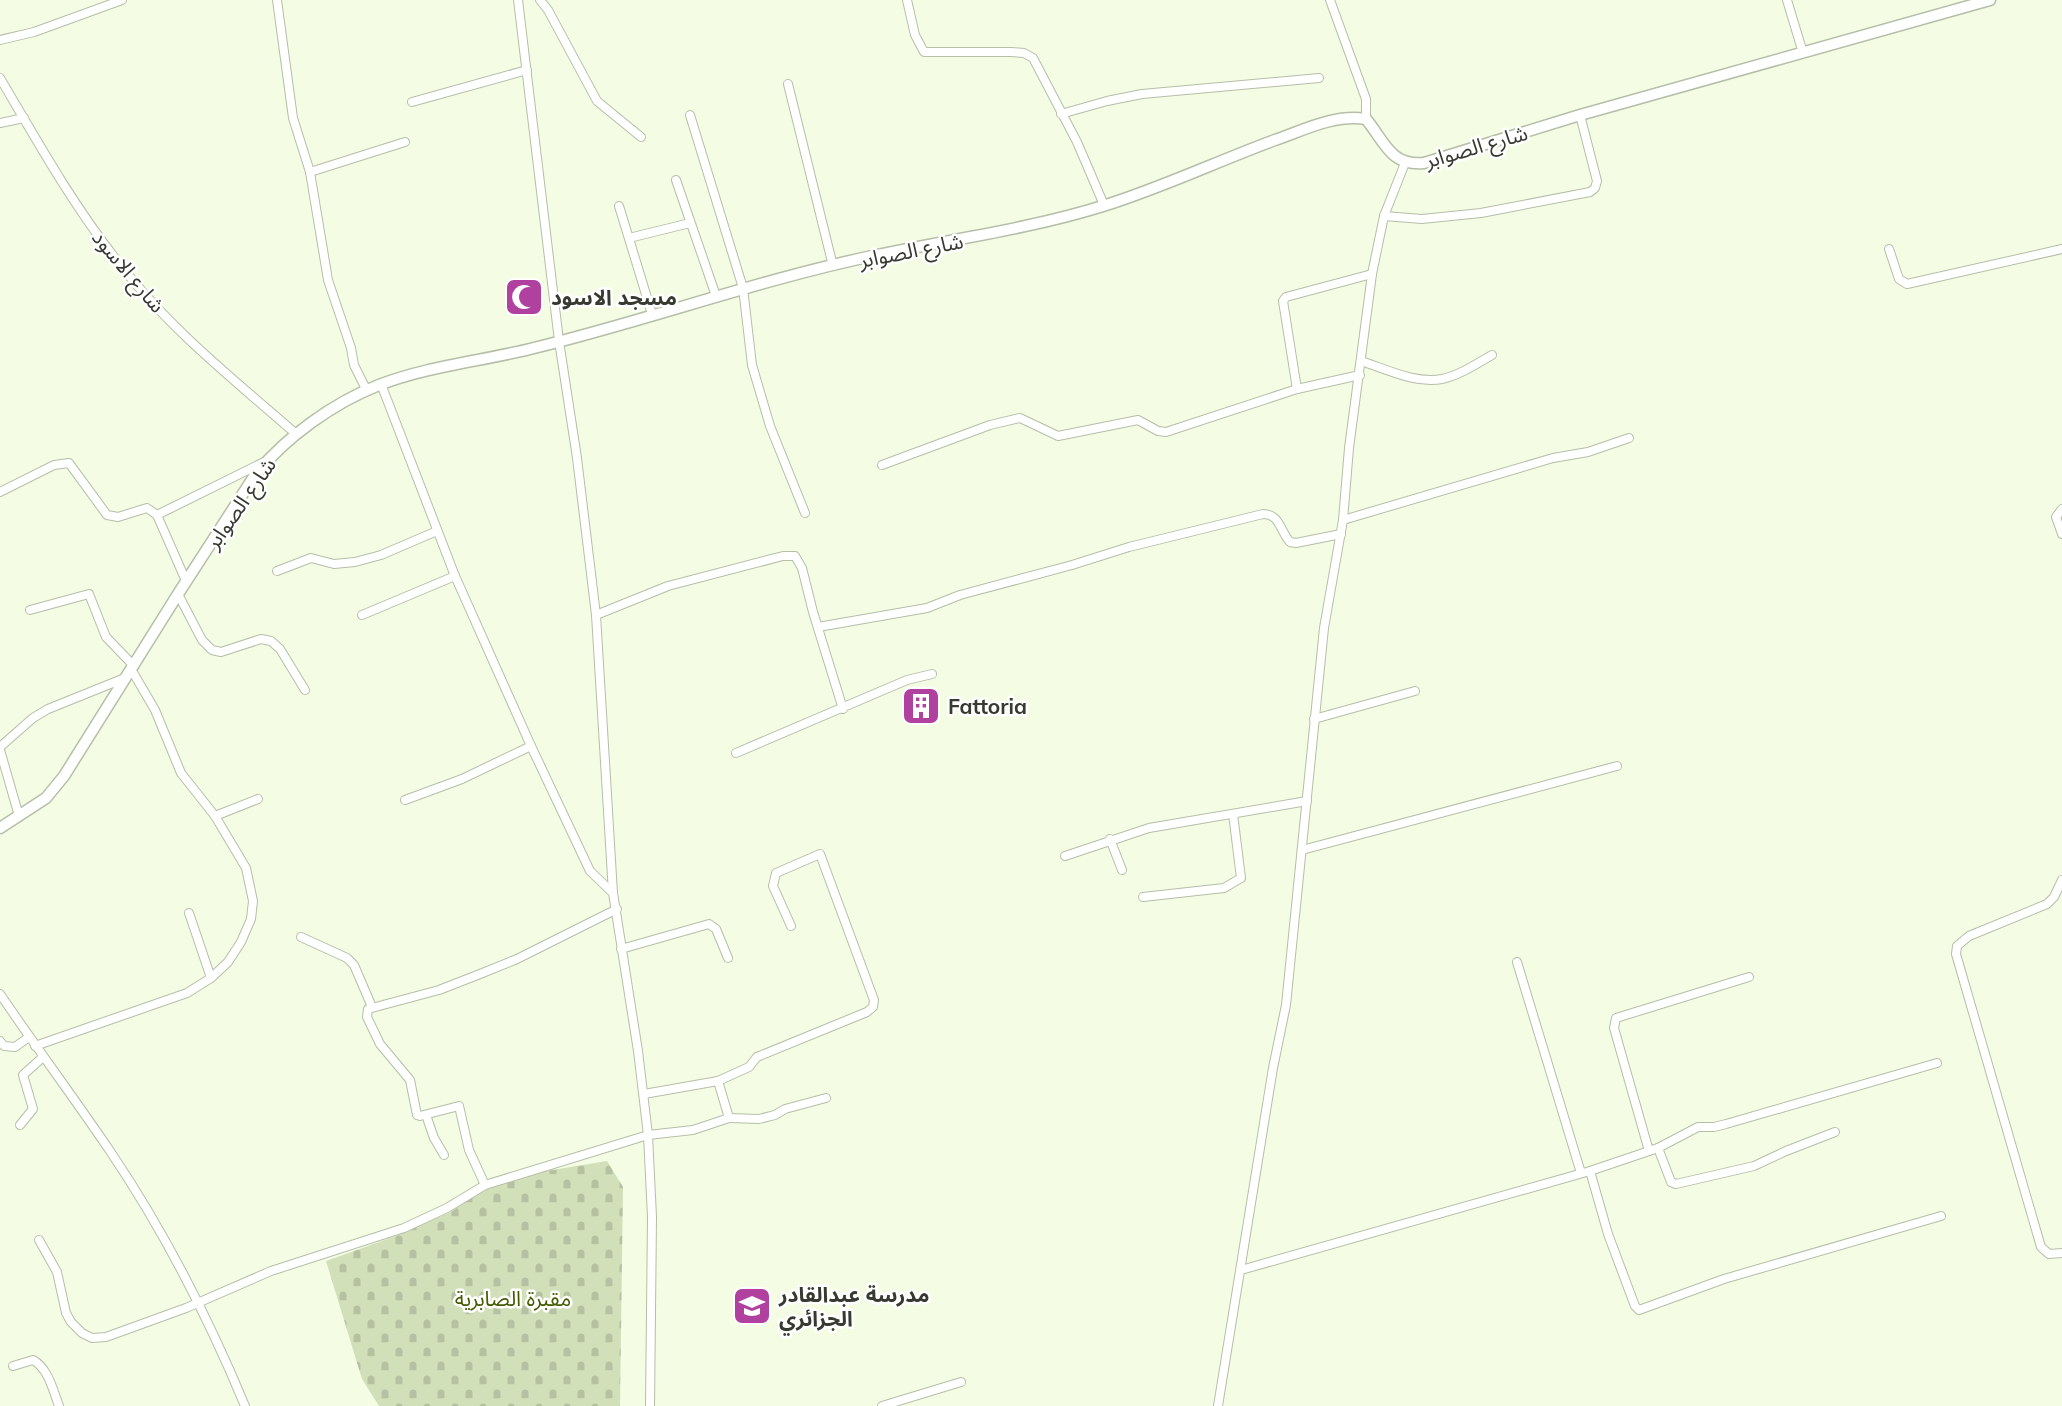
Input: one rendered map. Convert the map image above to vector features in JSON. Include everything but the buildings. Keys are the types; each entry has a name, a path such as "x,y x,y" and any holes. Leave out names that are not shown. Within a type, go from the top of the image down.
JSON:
{"street":[{"path":"0,40 34,32 122,0"},
{"path":"277,0 293,118 310,172 328,280 351,348 354,365 367,391"},
{"path":"518,0 559,341 577,458 596,615 613,893 648,1135 652,1229 650,1406"},
{"path":"540,0 597,101 641,137"},
{"path":"907,0 915,35 924,52 1024,53 1034,58 1086,162 1104,205"},
{"path":"1330,0 1367,99 1366,119"},
{"path":"1787,0 1802,53"},
{"name":"شارع الصوابر","path":"0,828 46,798 64,776 186,581 267,460 295,433 381,384 559,341 743,288 878,254 1008,231 1104,205 1324,122 1353,117 1366,119 1388,150 1405,163 1424,163 1580,115 1990,0"},
{"path":"412,102 527,70"},
{"name":"شارع الاسود","path":"0,78 80,210 135,283 212,360 295,433"},
{"path":"1061,114 1142,94 1319,78"},
{"path":"788,83 833,266"},
{"path":"690,115 743,288 752,365 770,426 805,513"},
{"path":"1384,216 1422,219 1481,213 1590,192 1596,185 1596,178 1580,115"},
{"path":"0,123 24,118"},
{"path":"310,172 405,142"},
{"path":"1218,1406 1273,1068 1286,1005 1324,628 1343,520 1349,448 1372,274 1384,216 1405,163"},
{"path":"676,180 716,296"},
{"path":"619,206 652,314"},
{"path":"629,238 690,223"},
{"path":"1889,249 1899,279 1907,284 2062,249"},
{"path":"1297,389 1283,300 1372,274"},
{"path":"1361,361 1415,378 1433,380 1451,376 1492,355"},
{"path":"882,465 990,425 1020,418 1058,436 1138,419 1157,431 1166,432 1297,389 1360,375"},
{"path":"381,384 455,576 531,746 590,871 613,893"},
{"path":"1343,520 1553,458 1588,452 1629,438"},
{"path":"157,515 267,460"},
{"path":"0,492 64,463 69,464 107,515 118,517 147,508 157,515 186,581"},
{"path":"2062,509 2056,517 2062,534"},
{"path":"818,627 927,608 960,595 1263,513 1276,518 1290,542 1341,534"},
{"path":"277,571 312,558 334,564 355,562 381,555 437,531"},
{"path":"596,615 668,586 790,555 795,556 803,568 843,709"},
{"path":"362,615 455,576"},
{"path":"30,610 89,594 106,637 151,702 181,773 215,816 246,868 253,901 251,919 241,942 228,961 211,978 167,1001 35,1046"},
{"path":"178,594 202,640 212,650 221,652 261,639 271,641 280,649 305,690"},
{"path":"19,816 0,749 33,718 48,709 130,671"},
{"path":"736,753 907,680 932,674"},
{"path":"1314,719 1415,691"},
{"path":"405,800 462,779 531,746"},
{"path":"1302,850 1618,766"},
{"path":"215,816 258,799"},
{"path":"1065,856 1149,828 1307,801"},
{"path":"1143,897 1224,888 1241,878 1233,814"},
{"path":"1110,839 1122,870"},
{"path":"644,1094 718,1081 749,1067 757,1057 867,1012 873,1007 874,1000 820,854 776,873 773,886 791,926"},
{"path":"2062,880 2054,897 2047,904 1969,936 1957,946 1956,954 2041,1247 2049,1254 2062,1253"},
{"path":"485,1185 468,1150 459,1106 416,1115 411,1080 380,1044 367,1017 368,1009 432,992 480,974 517,959 617,909"},
{"path":"190,913 211,978"},
{"path":"621,949 709,924 716,929 728,958"},
{"path":"301,937 347,958 354,965 372,1007"},
{"path":"1517,962 1585,1172 1635,1306 1639,1310 1724,1279 1941,1216"},
{"path":"1649,1151 1614,1028 1616,1018 1749,977"},
{"path":"0,994 111,1153 199,1302 245,1406"},
{"path":"1,1045 15,1047 29,1037"},
{"path":"20,1125 33,1109 23,1075 43,1057"},
{"path":"1241,1270 1585,1172 1649,1151 1698,1127 1726,1124 1937,1063"},
{"path":"718,1081 729,1118"},
{"path":"39,1240 57,1272 66,1313 71,1322 92,1338 106,1337 282,1267 404,1228 447,1208 485,1185 648,1135 693,1130 729,1118 759,1119 826,1098"},
{"path":"426,1115 434,1138 444,1155"},
{"path":"1658,1147 1671,1182 1676,1184 1741,1171 1835,1132"},
{"path":"13,1366 33,1360 39,1363 59,1406"},
{"path":"882,1406 961,1382"}],"green space":[{"name":"مقبرة الصابرية","path":"607,1161 623,1187 620,1406 379,1406 362,1379 326,1261 393,1237 451,1212 498,1179"}],"place":[{"name":"مسجد الاسود","path":"524,297"},
{"name":"Fattoria","path":"921,706"},
{"name":"مدرسة عبدالقادر الجزائري","path":"752,1306"}]}
